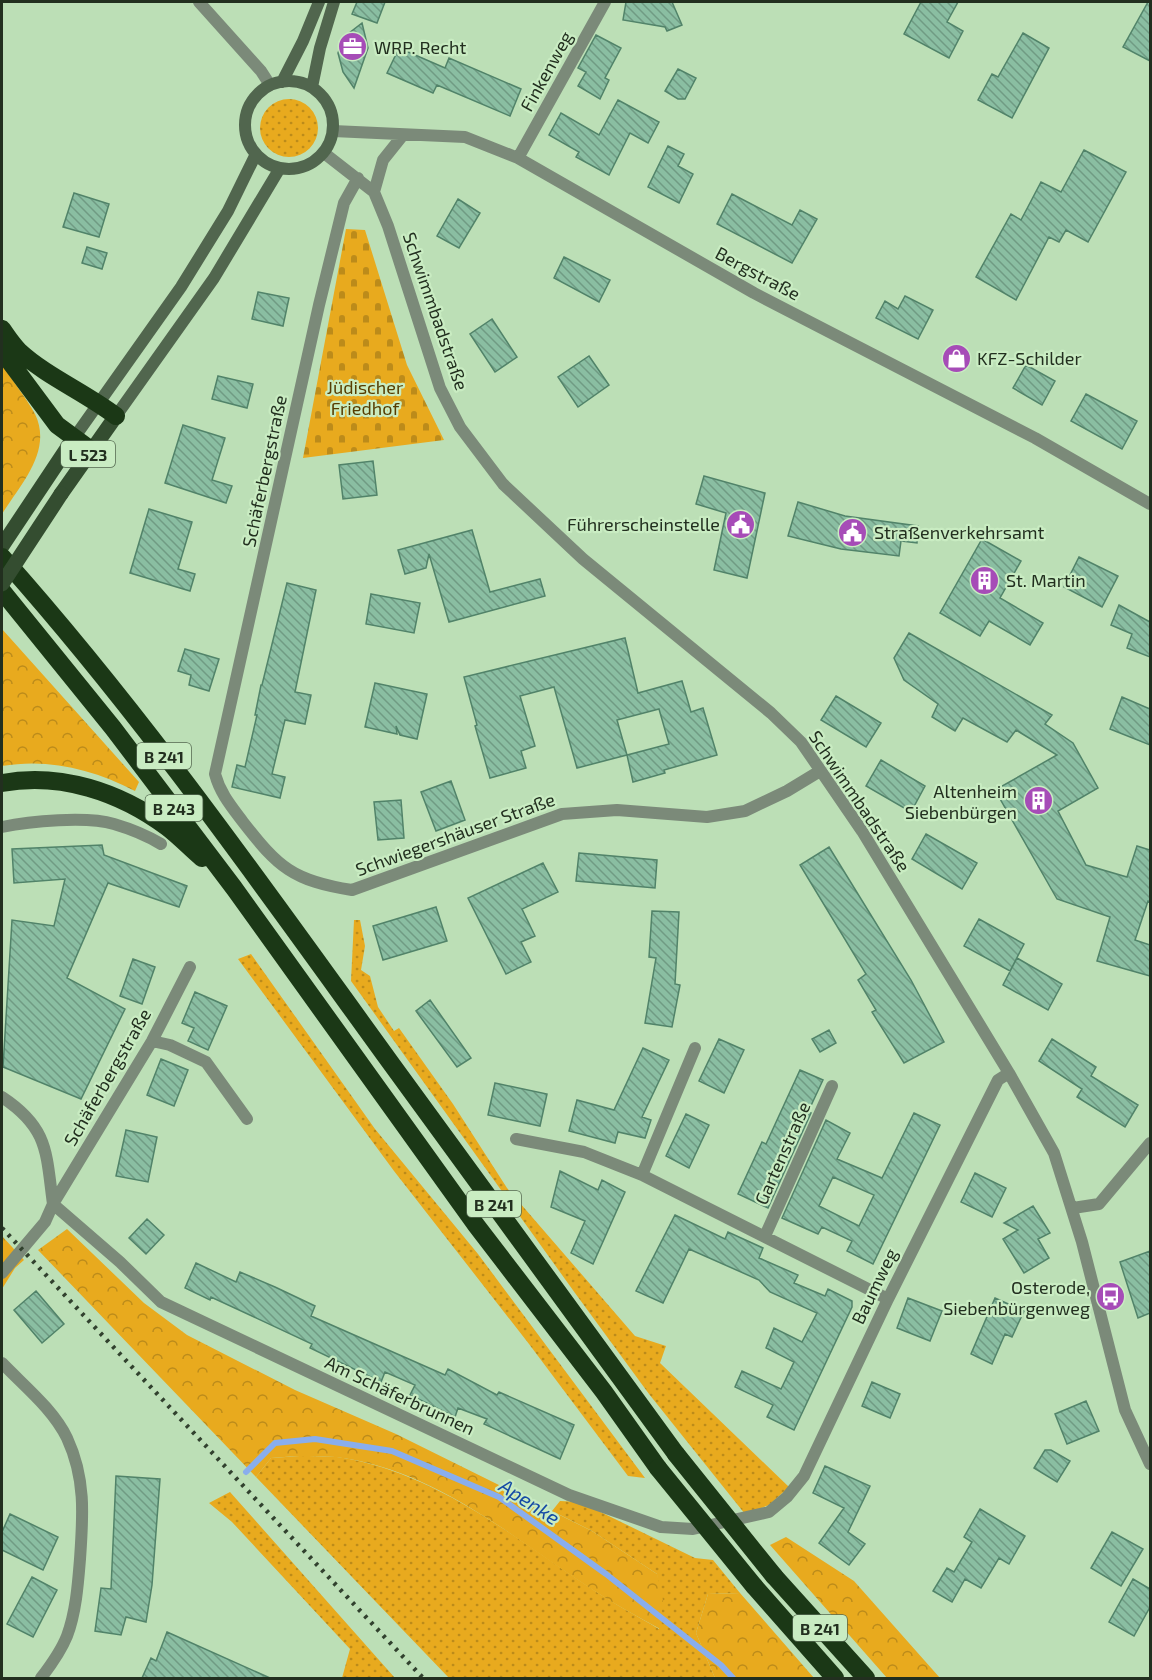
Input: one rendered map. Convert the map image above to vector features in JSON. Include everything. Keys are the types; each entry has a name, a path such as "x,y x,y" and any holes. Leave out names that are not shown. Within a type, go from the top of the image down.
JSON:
{"highway":[{"path":"2,329 18,350 116,416"},
{"path":"2,351 57,425 90,450"},
{"name":"B 241","path":"2,557 43,604 168,761 280,910 676,1454 774,1576 866,1678"},
{"name":"B 243","path":"2,591 114,728 234,888"},
{"name":"B 241","path":"2,783 17,780 64,782 121,799 168,827 234,888 476,1225 604,1392 658,1468 754,1586 835,1678"}],"main road":[{"path":"276,83 297,82 312,87 322,95 333,118 333,131 324,153 304,167 280,168 271,165 256,154 249,144 245,122 253,100 276,83 303,41 319,2"},
{"path":"312,87 320,48 334,2"},
{"name":"L 523","path":"74,438 181,287 228,211 256,154"},
{"name":"L 523","path":"2,584 90,450 214,278 280,168"},
{"path":"2,546 74,438"}],"street":[{"path":"199,2 261,71 276,83"},
{"name":"Finkenweg","path":"518,158 605,2"},
{"name":"Bergstraße","path":"333,131 465,137 518,158 754,292 1035,438 1150,504"},
{"path":"374,192 383,160 403,135"},
{"name":"Schwimmbadstraße","path":"324,153 374,192 388,226 441,388 460,427 502,484 583,559 771,713 801,742 862,831 1009,1073 1054,1153 1072,1208 1125,1410 1150,1464"},
{"name":"Schäferbergstraße","path":"215,774 319,305 344,203 358,178"},
{"name":"Schwiegershäuser Straße","path":"215,774 218,787 224,796 270,856 316,884 352,890 562,814 617,810 707,817 745,811 787,791 820,771"},
{"path":"2,827 22,823 72,821 111,823 143,833 161,844"},
{"name":"Schäferbergstraße","path":"2,1273 45,1222 53,1204 152,1041 190,967"},
{"path":"152,1041 170,1045 206,1062 247,1119"},
{"path":"642,1175 695,1048"},
{"name":"Baumweg","path":"769,1512 787,1497 804,1476 888,1299 998,1080 1009,1073"},
{"name":"Gartenstraße","path":"765,1236 832,1086"},
{"path":"2,1097 15,1106 37,1129 46,1152 53,1204"},
{"name":"Gartenstraße","path":"516,1139 584,1152 642,1175 888,1299"},
{"path":"1072,1208 1099,1204 1150,1143"},
{"name":"Am Schäferbrunnen","path":"53,1204 120,1262 161,1302 569,1495 661,1527 693,1529 769,1512"},
{"path":"2,1363 56,1419 74,1455 82,1493 84,1518 75,1607 67,1635 55,1660 41,1678"}],"green space":[{"path":"283,99 295,99 310,107 318,122 318,134 310,149 295,157 283,157 268,149 260,134 260,122 268,107"},
{"name":"Jüdischer Friedhof","path":"346,229 365,230 407,365 444,440 303,458"},
{"path":"2,364 35,414 40,441 32,467 2,514"},
{"path":"2,629 139,782 135,791 87,771 70,767 36,763 2,766"},
{"path":"354,920 360,920 365,946 361,970 370,976 378,1007 394,1031 399,1028 453,1104 507,1188 635,1336 666,1346 660,1363 789,1487 769,1505 745,1514 649,1394 351,981"},
{"path":"251,954 375,1129 478,1254 645,1478 628,1476 529,1344 394,1171 238,959"},
{"path":"67,1229 144,1303 187,1335 295,1390 396,1434 592,1531 657,1574 663,1600 660,1629 601,1595 471,1508 405,1475 371,1464 335,1457 303,1456 271,1458 256,1477 38,1250"},
{"path":"2,1236 24,1260 15,1268 2,1289"},
{"path":"337,1457 373,1465 407,1476 439,1491 471,1508 600,1594 659,1629 657,1574 592,1531 552,1511 560,1501 580,1502 695,1558 713,1560 740,1593 708,1594 696,1633 715,1678 449,1678 256,1477 271,1458"},
{"path":"230,1492 395,1678 342,1678 350,1649 232,1522 209,1503"},
{"path":"786,1537 854,1581 940,1678 887,1678 770,1545"},
{"path":"740,1593 814,1678 715,1678 696,1633 708,1594"}],"building":[{"path":"357,2 385,2 377,23 352,14"},
{"path":"626,2 672,2 682,25 667,31 665,27 623,20"},
{"path":"921,2 958,2 947,22 963,31 949,58 904,34"},
{"path":"1150,2 1150,61 1123,47"},
{"path":"362,23 368,48 354,88 343,72 338,53 344,37"},
{"path":"1023,33 1049,48 1012,118 978,100 992,74 998,77"},
{"path":"596,35 621,48 605,78 609,80 600,99 578,86 586,72 578,68"},
{"path":"399,48 445,68 449,58 521,89 510,116 437,85 433,93 387,73"},
{"path":"678,69 696,78 685,99 678,99 665,91"},
{"path":"618,100 659,122 648,143 630,133 609,175 576,157 579,152 549,135 561,113 599,135"},
{"path":"668,146 684,154 678,166 693,174 679,203 648,187"},
{"path":"1084,150 1126,172 1088,242 1066,230 1059,242 1049,237 1016,300 976,277 1011,214 1021,220 1041,182 1061,192"},
{"path":"74,193 109,204 99,237 63,227"},
{"path":"732,194 792,225 800,210 817,219 792,263 717,224"},
{"path":"458,199 480,213 459,248 437,236"},
{"path":"87,247 107,253 102,269 82,263"},
{"path":"564,257 610,280 599,302 554,278"},
{"path":"258,292 289,298 283,326 252,319"},
{"path":"905,296 933,310 918,339 876,318 885,301 898,309"},
{"path":"492,319 517,357 495,372 470,334"},
{"path":"589,356 609,385 578,407 558,377"},
{"path":"1026,365 1055,381 1042,405 1013,388"},
{"path":"218,376 253,384 247,408 212,399"},
{"path":"1086,394 1137,421 1122,449 1071,421"},
{"path":"183,425 225,438 212,480 232,486 226,503 165,483"},
{"path":"373,461 377,495 343,499 339,465"},
{"name":"Führerscheinstelle","path":"704,476 765,493 747,578 714,570 726,513 696,504"},
{"name":"Straßenverkehrsamt","path":"798,502 845,516 918,526 917,543 901,541 899,556 841,549 788,536"},
{"path":"149,509 192,522 178,569 195,574 190,591 130,573"},
{"path":"472,530 490,592 540,579 545,596 449,622 429,554 426,568 405,574 398,550"},
{"name":"St. Martin","path":"982,539 1021,561 1000,598 1043,623 1030,645 989,621 980,636 940,613"},
{"path":"1079,557 1118,576 1102,607 1064,587"},
{"path":"287,583 316,590 295,692 311,695 305,724 285,720 272,774 285,777 280,798 232,787 237,765 245,767 257,715 255,715 261,685"},
{"path":"371,594 420,603 414,633 366,624"},
{"path":"1119,605 1150,622 1150,657 1127,648 1132,634 1111,625"},
{"name":"Altenheim Siebenbürgen","path":"909,633 1052,715 1045,724 1073,743 1098,788 1058,811 1086,865 1127,877 1137,846 1150,850 1150,902 1148,901 1135,940 1150,945 1150,976 1097,961 1110,917 1057,899 995,790 1057,755 1016,730 1007,742 963,718 955,731 932,717 938,704 904,680 894,658"},
{"path":"625,638 638,693 682,681 691,712 703,708 717,755 664,770 665,773 633,782 627,755 577,768 554,687 520,696 535,746 521,751 526,768 490,778 464,677","holes":["659,709 669,744 627,755 617,720"]},
{"path":"185,649 219,659 209,691 189,685 191,675 178,671"},
{"path":"375,683 427,694 417,739 400,735 396,726 397,734 365,727"},
{"path":"836,696 881,723 866,747 821,720"},
{"path":"1122,697 1150,709 1150,745 1110,729"},
{"path":"881,760 925,786 911,812 866,786"},
{"path":"451,781 465,820 436,831 421,792"},
{"path":"401,800 404,838 378,840 374,802"},
{"path":"926,834 977,863 962,889 912,859"},
{"path":"102,845 104,855 187,886 179,907 108,883 67,978 125,1009 81,1099 3,1067 12,920 54,926 65,879 14,883 12,849"},
{"path":"829,847 911,980 944,1042 904,1063 872,1012 876,1010 858,980 866,974 800,865"},
{"path":"579,853 657,860 655,888 576,881"},
{"path":"543,863 558,892 522,909 535,936 521,942 531,962 506,974 468,898"},
{"path":"436,907 447,941 383,960 373,926"},
{"path":"652,911 679,912 675,984 680,985 672,1027 645,1023 656,958 649,957"},
{"path":"979,919 1024,944 1010,971 964,946"},
{"path":"1017,958 1062,984 1048,1010 1003,985"},
{"path":"133,959 155,967 142,1004 120,996"},
{"path":"195,992 227,1006 208,1050 188,1041 194,1028 182,1023"},
{"path":"430,1000 471,1058 457,1067 416,1011"},
{"path":"829,1030 836,1043 820,1052 812,1039"},
{"path":"719,1039 744,1050 724,1093 699,1081"},
{"path":"1052,1039 1096,1067 1091,1076 1138,1105 1125,1127 1077,1097 1082,1089 1039,1061"},
{"path":"643,1048 669,1060 642,1117 651,1120 645,1138 618,1132 615,1143 569,1131 577,1100 614,1110"},
{"path":"161,1059 188,1070 174,1106 147,1095"},
{"path":"800,1070 823,1080 808,1112 811,1113 768,1208 738,1194 762,1142 766,1144"},
{"path":"495,1083 547,1094 540,1126 488,1115"},
{"path":"914,1113 940,1125 873,1264 847,1251 852,1241 822,1227 818,1234 782,1218 826,1120 850,1133 837,1159 882,1178","holes":["833,1177 874,1195 859,1226 819,1206"]},
{"path":"686,1114 709,1125 689,1168 666,1156"},
{"path":"126,1130 157,1137 148,1182 116,1176"},
{"path":"560,1171 598,1190 602,1180 625,1192 593,1264 571,1253 585,1221 551,1207"},
{"path":"975,1173 1006,1188 992,1217 961,1202"},
{"path":"1033,1206 1050,1233 1038,1239 1049,1258 1024,1273 1003,1239 1018,1230 1004,1223"},
{"path":"675,1215 725,1239 728,1232 763,1248 759,1258 798,1275 794,1283 825,1296 828,1289 852,1301 852,1307 794,1430 767,1417 773,1405 735,1387 742,1371 781,1389 794,1362 766,1348 774,1328 802,1342 817,1313 770,1292 759,1280 689,1249 663,1303 636,1291"},
{"path":"147,1219 164,1235 146,1254 129,1238"},
{"path":"1150,1251 1150,1313 1138,1318 1120,1262"},
{"path":"196,1263 236,1282 240,1272 275,1287 315,1306 311,1316 445,1375 448,1369 497,1395 499,1392 574,1425 560,1459 484,1424 487,1419 458,1408 455,1417 410,1395 415,1385 385,1372 381,1382 310,1348 312,1344 211,1297 210,1300 185,1288"},
{"path":"36,1291 64,1324 42,1343 14,1310"},
{"path":"908,1298 942,1311 930,1341 897,1328"},
{"path":"995,1298 1024,1311 1012,1337 1005,1334 992,1364 971,1354"},
{"path":"872,1382 900,1394 890,1418 862,1406"},
{"path":"1086,1401 1099,1431 1067,1444 1055,1414"},
{"path":"1045,1450 1051,1450 1070,1461 1057,1482 1034,1468"},
{"path":"825,1466 870,1486 848,1532 865,1544 849,1565 819,1543 844,1508 813,1493"},
{"path":"116,1476 160,1479 152,1585 146,1622 126,1617 121,1635 95,1631 101,1588 111,1589"},
{"path":"980,1509 1025,1536 1009,1564 999,1558 981,1588 965,1579 952,1602 933,1591 947,1568 954,1572 972,1542 964,1537"},
{"path":"10,1514 58,1537 43,1570 2,1550 2,1532"},
{"path":"1112,1532 1143,1549 1121,1586 1091,1568"},
{"path":"32,1577 57,1590 33,1637 7,1624"},
{"path":"1133,1579 1150,1589 1150,1607 1134,1636 1109,1622"},
{"path":"167,1632 270,1678 142,1678 151,1658 156,1661"}],"waterway":[{"name":"Apenke","path":"246,1472 275,1443 315,1439 392,1451 499,1497 606,1574 721,1665 733,1678"}],"railway":[{"path":"2,1228 423,1678"}],"place":[{"name":"WRP. Recht","path":"353,47"},
{"name":"KFZ-Schilder","path":"956,358"},
{"name":"Führerscheinstelle","path":"741,524"},
{"name":"Straßenverkehrsamt","path":"853,532"},
{"name":"St. Martin","path":"985,580"},
{"name":"Altenheim Siebenbürgen","path":"1038,801"},
{"name":"Osterode, Siebenbürgenweg","path":"1111,1297"}]}
